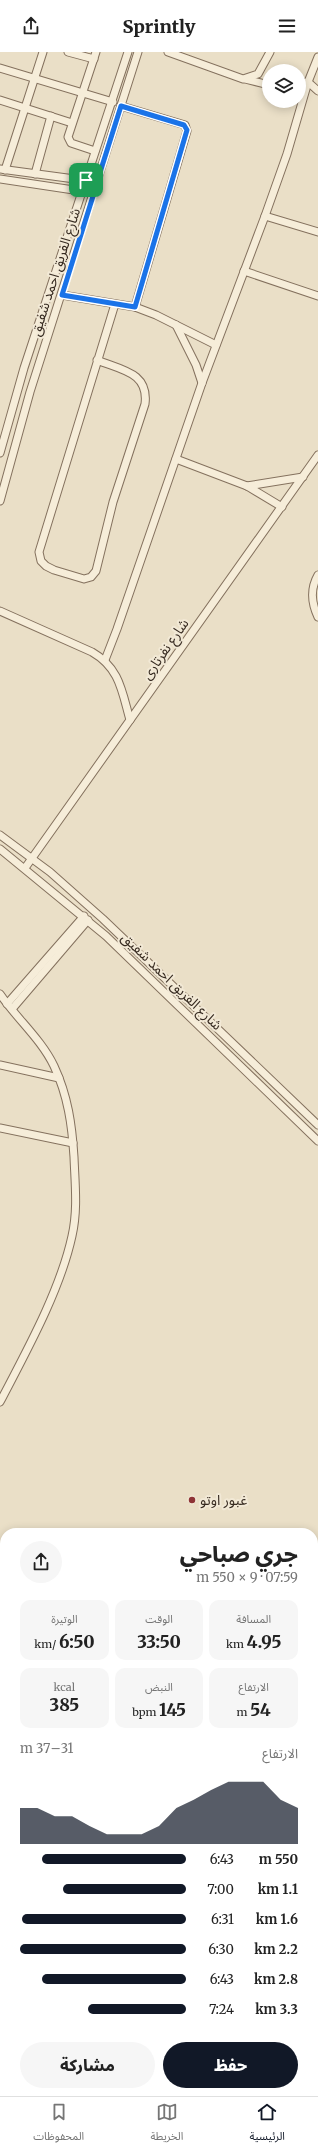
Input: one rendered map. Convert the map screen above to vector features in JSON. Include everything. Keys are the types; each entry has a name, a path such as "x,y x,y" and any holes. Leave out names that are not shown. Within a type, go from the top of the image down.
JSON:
{"street":[{"path":"43,52 3,170 97,182"},
{"path":"68,52 95,55 68,137 68,141 95,151"},
{"name":"شارع الفريق احمد شفيق","path":"0,453 24,368 128,52"},
{"name":"شارع الفريق احمد شفيق","path":"0,501 30,392 138,52"},
{"path":"168,52 243,79 262,83"},
{"path":"243,79 258,74 270,52"},
{"path":"105,660 118,629 202,383 287,154 308,82 318,57"},
{"path":"0,68 112,102"},
{"path":"308,82 318,91"},
{"path":"0,100 72,123"},
{"path":"121,106 184,125 187,130 135,307"},
{"path":"35,174 51,116"},
{"path":"0,179 94,193"},
{"path":"265,216 318,232"},
{"path":"244,271 318,296"},
{"path":"62,295 135,307 175,324 216,345"},
{"path":"97,360 133,374 140,380 146,394 145,404 113,502 96,571 90,578 84,579 46,566 41,561 39,552 97,360 115,304"},
{"path":"175,324 196,365 202,383"},
{"name":"شارع نفرتارى","path":"25,868 282,508 318,455"},
{"path":"176,459 246,486 282,508"},
{"path":"246,486 303,477"},
{"path":"318,575 312,588 313,606 318,617"},
{"path":"0,611 92,652 105,660 113,668 118,679 130,720"},
{"name":"شارع الفريق احمد شفيق","path":"0,834 50,872 159,971 318,1125"},
{"name":"شارع الفريق احمد شفيق","path":"0,849 86,918 142,969 318,1141"},
{"path":"42,882 50,872"},
{"path":"9,1007 86,918"},
{"path":"0,994 9,1007 40,1042 59,1078 71,1116 76,1201 72,1234 66,1257 36,1333 0,1402"},
{"path":"0,1065 59,1078"},
{"path":"0,1128 73,1143"}],"place":[{"name":"غبور اوتو","path":"192,1500"}],"route":[{"path":"121,106 184,125 187,128 135,307 62,295 94,193 82,191 86,180 97,182 121,106"}]}
